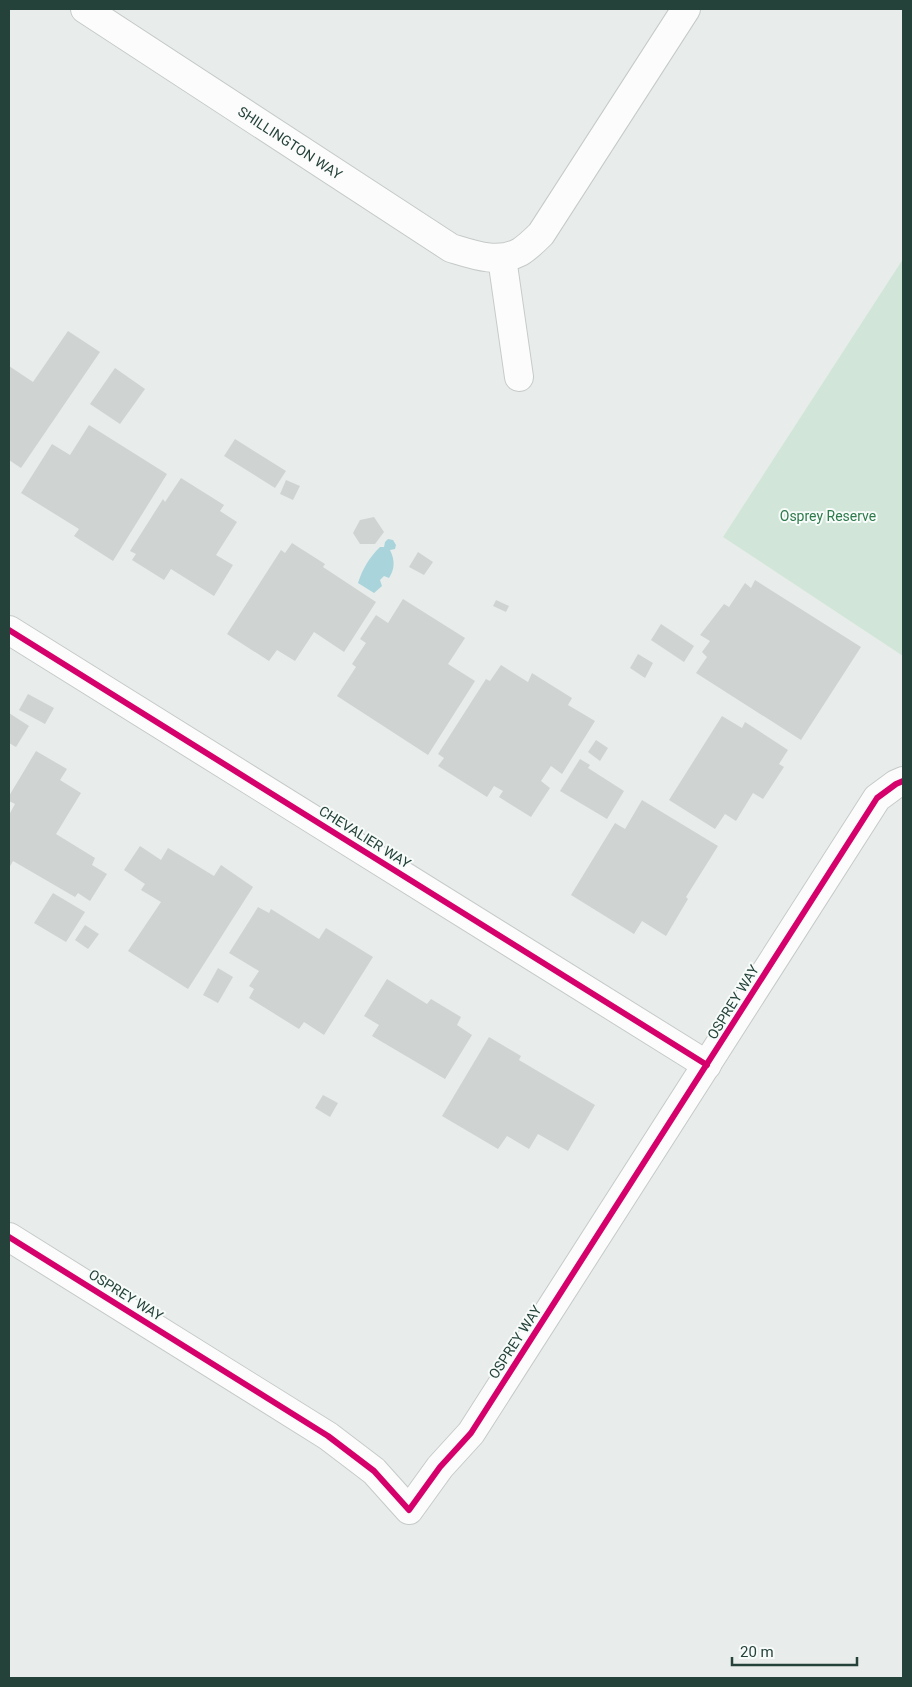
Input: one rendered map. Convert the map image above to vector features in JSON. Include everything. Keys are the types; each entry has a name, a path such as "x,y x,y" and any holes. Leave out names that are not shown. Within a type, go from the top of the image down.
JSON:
{"street":[{"name":"SHILLINGTON WAY","path":"84,9 451,248 481,257 502,258 520,252 542,234 686,9"},
{"path":"502,258 519,377"},
{"name":"CHEVALIER WAY","path":"9,630 707,1066"},
{"name":"OSPREY WAY","path":"9,1237 328,1436 374,1471 410,1510 440,1467 471,1433 877,798 903,781"}],"green space":[{"name":"Osprey Reserve","path":"903,259 903,656 723,537"}],"water":[{"path":"388,539 393,540 396,545 395,549 390,550 393,557 393,568 389,578 384,576 380,580 382,586 374,593 358,583 370,559 380,547 384,547"}],"building":[{"path":"68,331 100,352 21,468 9,460 9,366 33,382"},
{"path":"115,368 145,389 120,424 90,404"},
{"path":"89,425 167,474 113,561 74,536 79,529 21,493 52,444 70,455"},
{"path":"235,439 286,471 275,488 224,456"},
{"path":"181,478 224,505 220,511 237,522 216,555 233,565 214,596 171,569 164,580 132,560 136,554 130,551 163,499 165,502"},
{"path":"286,480 300,486 293,500 280,494"},
{"path":"374,517 384,532 375,544 360,544 353,533 360,520"},
{"path":"292,543 325,564 323,567 376,602 344,652 314,632 295,661 277,650 269,661 227,634 281,550 285,553"},
{"path":"418,552 433,562 424,575 409,567"},
{"path":"755,580 861,647 801,740 696,673 707,657 702,652 710,641 700,635 724,604 729,607 745,583 751,588"},
{"path":"403,599 465,638 448,664 475,681 428,755 337,696 356,667 352,664 366,643 360,639 376,615 388,623"},
{"path":"496,600 509,606 506,612 493,606"},
{"path":"661,624 694,646 684,662 651,640"},
{"path":"638,654 653,663 645,678 630,668"},
{"path":"501,665 528,682 532,673 572,698 568,705 595,721 562,774 551,766 541,781 550,788 531,817 499,797 503,791 494,786 487,797 438,766 444,758 438,754 486,679 490,681"},
{"path":"28,694 54,708 45,724 19,710"},
{"path":"9,713 29,726 16,747 9,743"},
{"path":"722,716 742,728 745,722 788,750 779,764 784,767 763,799 753,793 736,821 725,814 715,829 669,800"},
{"path":"596,740 608,748 600,761 588,752"},
{"path":"36,751 67,769 60,780 81,793 56,834 95,858 92,865 107,874 90,901 78,893 75,897 13,861 9,868 9,815 15,804 9,801 9,796"},
{"path":"580,759 590,765 588,768 624,791 607,819 560,791"},
{"path":"642,800 718,846 686,897 688,899 666,936 642,921 634,934 571,895 615,823 625,829"},
{"path":"140,846 161,860 168,848 214,876 221,865 253,887 188,989 128,951 161,902 141,890 145,884 124,870"},
{"path":"53,893 85,912 66,942 34,923"},
{"path":"258,907 269,913 271,909 319,939 326,928 373,957 324,1035 304,1022 299,1029 249,998 254,989 249,986 259,971 229,953"},
{"path":"85,925 99,934 88,949 75,940"},
{"path":"218,968 233,977 218,1003 203,995"},
{"path":"387,979 427,1004 431,999 461,1017 457,1025 472,1035 445,1079 372,1036 379,1025 364,1016"},
{"path":"489,1037 521,1056 519,1060 595,1105 568,1151 538,1134 529,1149 507,1136 498,1149 442,1116"},
{"path":"323,1095 338,1103 330,1117 315,1108"}],"cycle path":[{"path":"9,630 707,1065"},
{"path":"9,1237 328,1436 374,1471 409,1510 440,1467 471,1433 877,798 903,781"}]}
